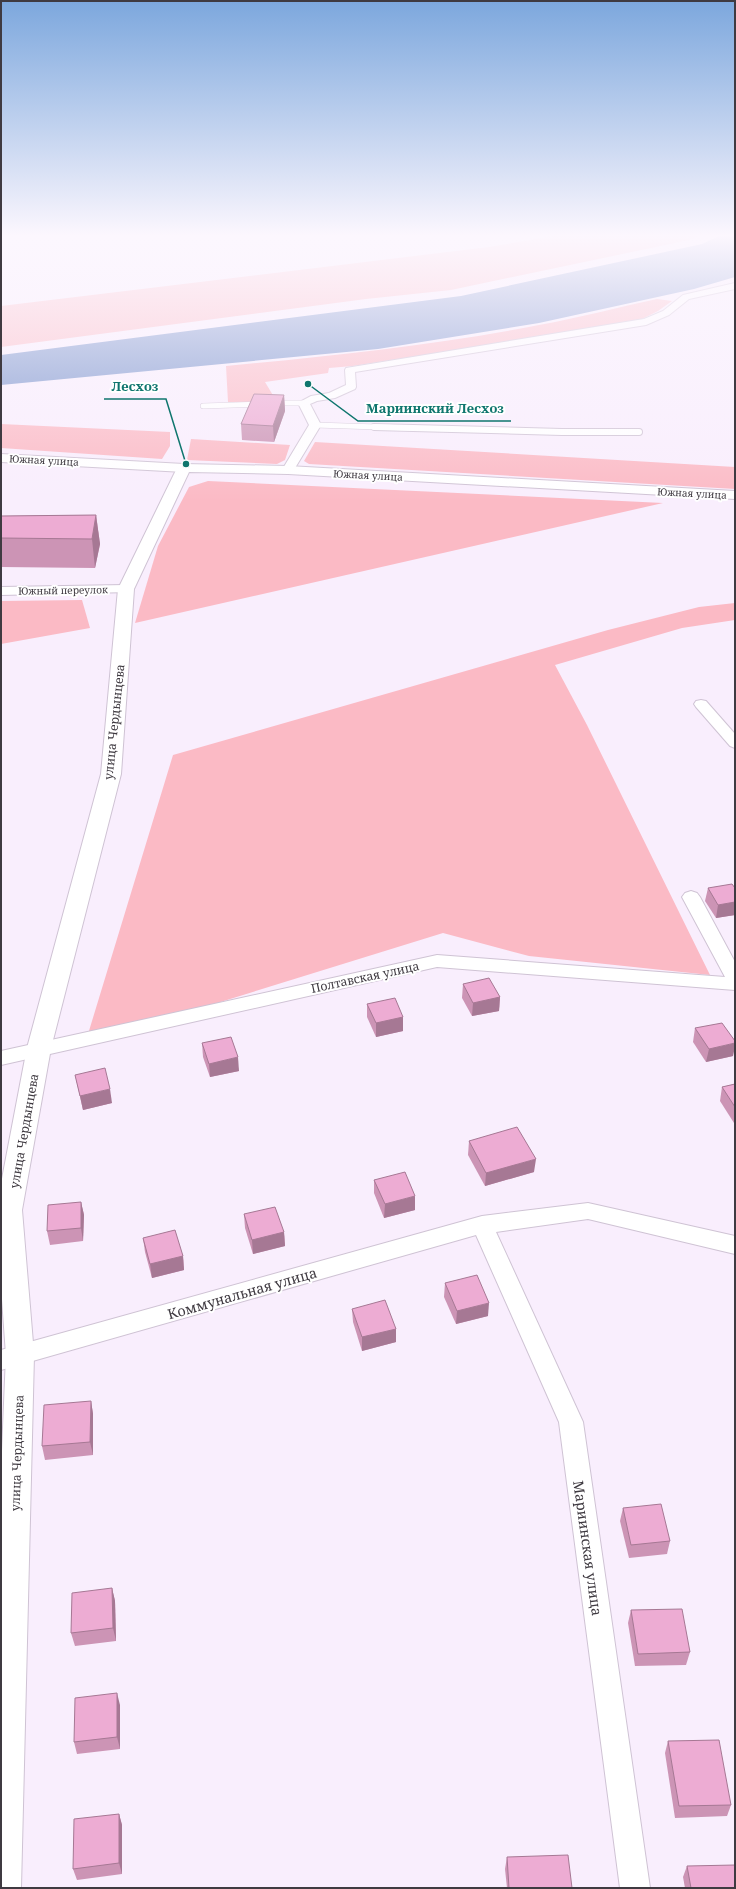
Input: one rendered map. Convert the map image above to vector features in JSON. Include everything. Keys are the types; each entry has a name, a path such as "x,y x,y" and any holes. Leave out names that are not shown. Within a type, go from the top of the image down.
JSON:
{"street":[{"path":"288,470 314,425 304,403 314,398 330,396 351,387 350,370 633,324"},
{"name":"Южная улица","path":"1,458 184,468 288,470 735,495"},
{"name":"улица Чердынцева","path":"3,1888 11,1358 9,1210 39,1048 111,774 126,589 184,468"},
{"name":"Южный переулок","path":"1,591 126,589"},
{"path":"701,704 735,743"},
{"path":"691,897 735,979"},
{"name":"Полтавская улица","path":"1,1058 39,1048 437,961 735,984"},
{"name":"Коммунальная улица","path":"11,1358 482,1225 588,1211 735,1245"},
{"name":"Мариинская улица","path":"482,1225 571,1422 635,1888"}],"lane":[{"path":"203,406 304,403"},
{"path":"314,425 554,432 639,432"}],"shaded area":[{"path":"1,324 175,324 1,347"},
{"path":"542,324 622,324 353,366 329,368 328,373 265,382 274,397 255,402 228,402 226,366 344,354 500,332"},
{"path":"1,424 170,432 170,446 162,459 1,448"},
{"path":"191,439 290,445 285,460 277,464 187,460"},
{"path":"315,442 735,467 735,489 309,464 304,461"},
{"path":"208,481 663,503 135,623 158,546 189,487"},
{"path":"82,600 90,628 1,644 1,601"},
{"path":"735,603 735,620 682,628 555,665 587,725 710,975 529,956 443,933 85,1044 173,755 608,630 699,607"}],"water":[{"path":"241,324 532,324 378,349 1,385 1,355"}],"building":[{"path":"254,394 284,395 273,426 241,424"},
{"path":"96,515 92,539 1,538 1,516"},
{"path":"732,884 735,888 735,902 718,905 708,888"},
{"path":"489,978 500,997 473,1003 463,984"},
{"path":"395,998 403,1017 376,1023 367,1004"},
{"path":"722,1023 735,1043 709,1049 695,1028"},
{"path":"231,1037 238,1057 209,1064 202,1043"},
{"path":"105,1068 110,1089 80,1096 75,1075"},
{"path":"735,1084 735,1107 722,1087"},
{"path":"517,1127 536,1159 486,1173 469,1141"},
{"path":"405,1172 415,1196 385,1204 374,1180"},
{"path":"81,1202 81,1228 47,1231 48,1205"},
{"path":"275,1207 284,1232 252,1240 244,1214"},
{"path":"175,1230 183,1256 150,1264 143,1238"},
{"path":"477,1275 489,1303 457,1311 445,1283"},
{"path":"385,1300 396,1329 362,1337 352,1309"},
{"path":"91,1401 90,1442 42,1446 44,1405"},
{"path":"661,1504 670,1541 631,1545 623,1508"},
{"path":"112,1588 113,1628 71,1633 72,1593"},
{"path":"682,1609 690,1652 638,1654 631,1610"},
{"path":"117,1693 117,1737 74,1742 75,1698"},
{"path":"719,1740 731,1805 679,1806 668,1741"},
{"path":"119,1814 119,1863 73,1869 74,1819"},
{"path":"568,1855 572,1888 509,1888 507,1857"},
{"path":"735,1865 735,1888 691,1888 687,1866"}],"place":[{"name":"Мариинский Лесхоз","path":"308,384"},
{"name":"Лесхоз","path":"186,464"}]}
